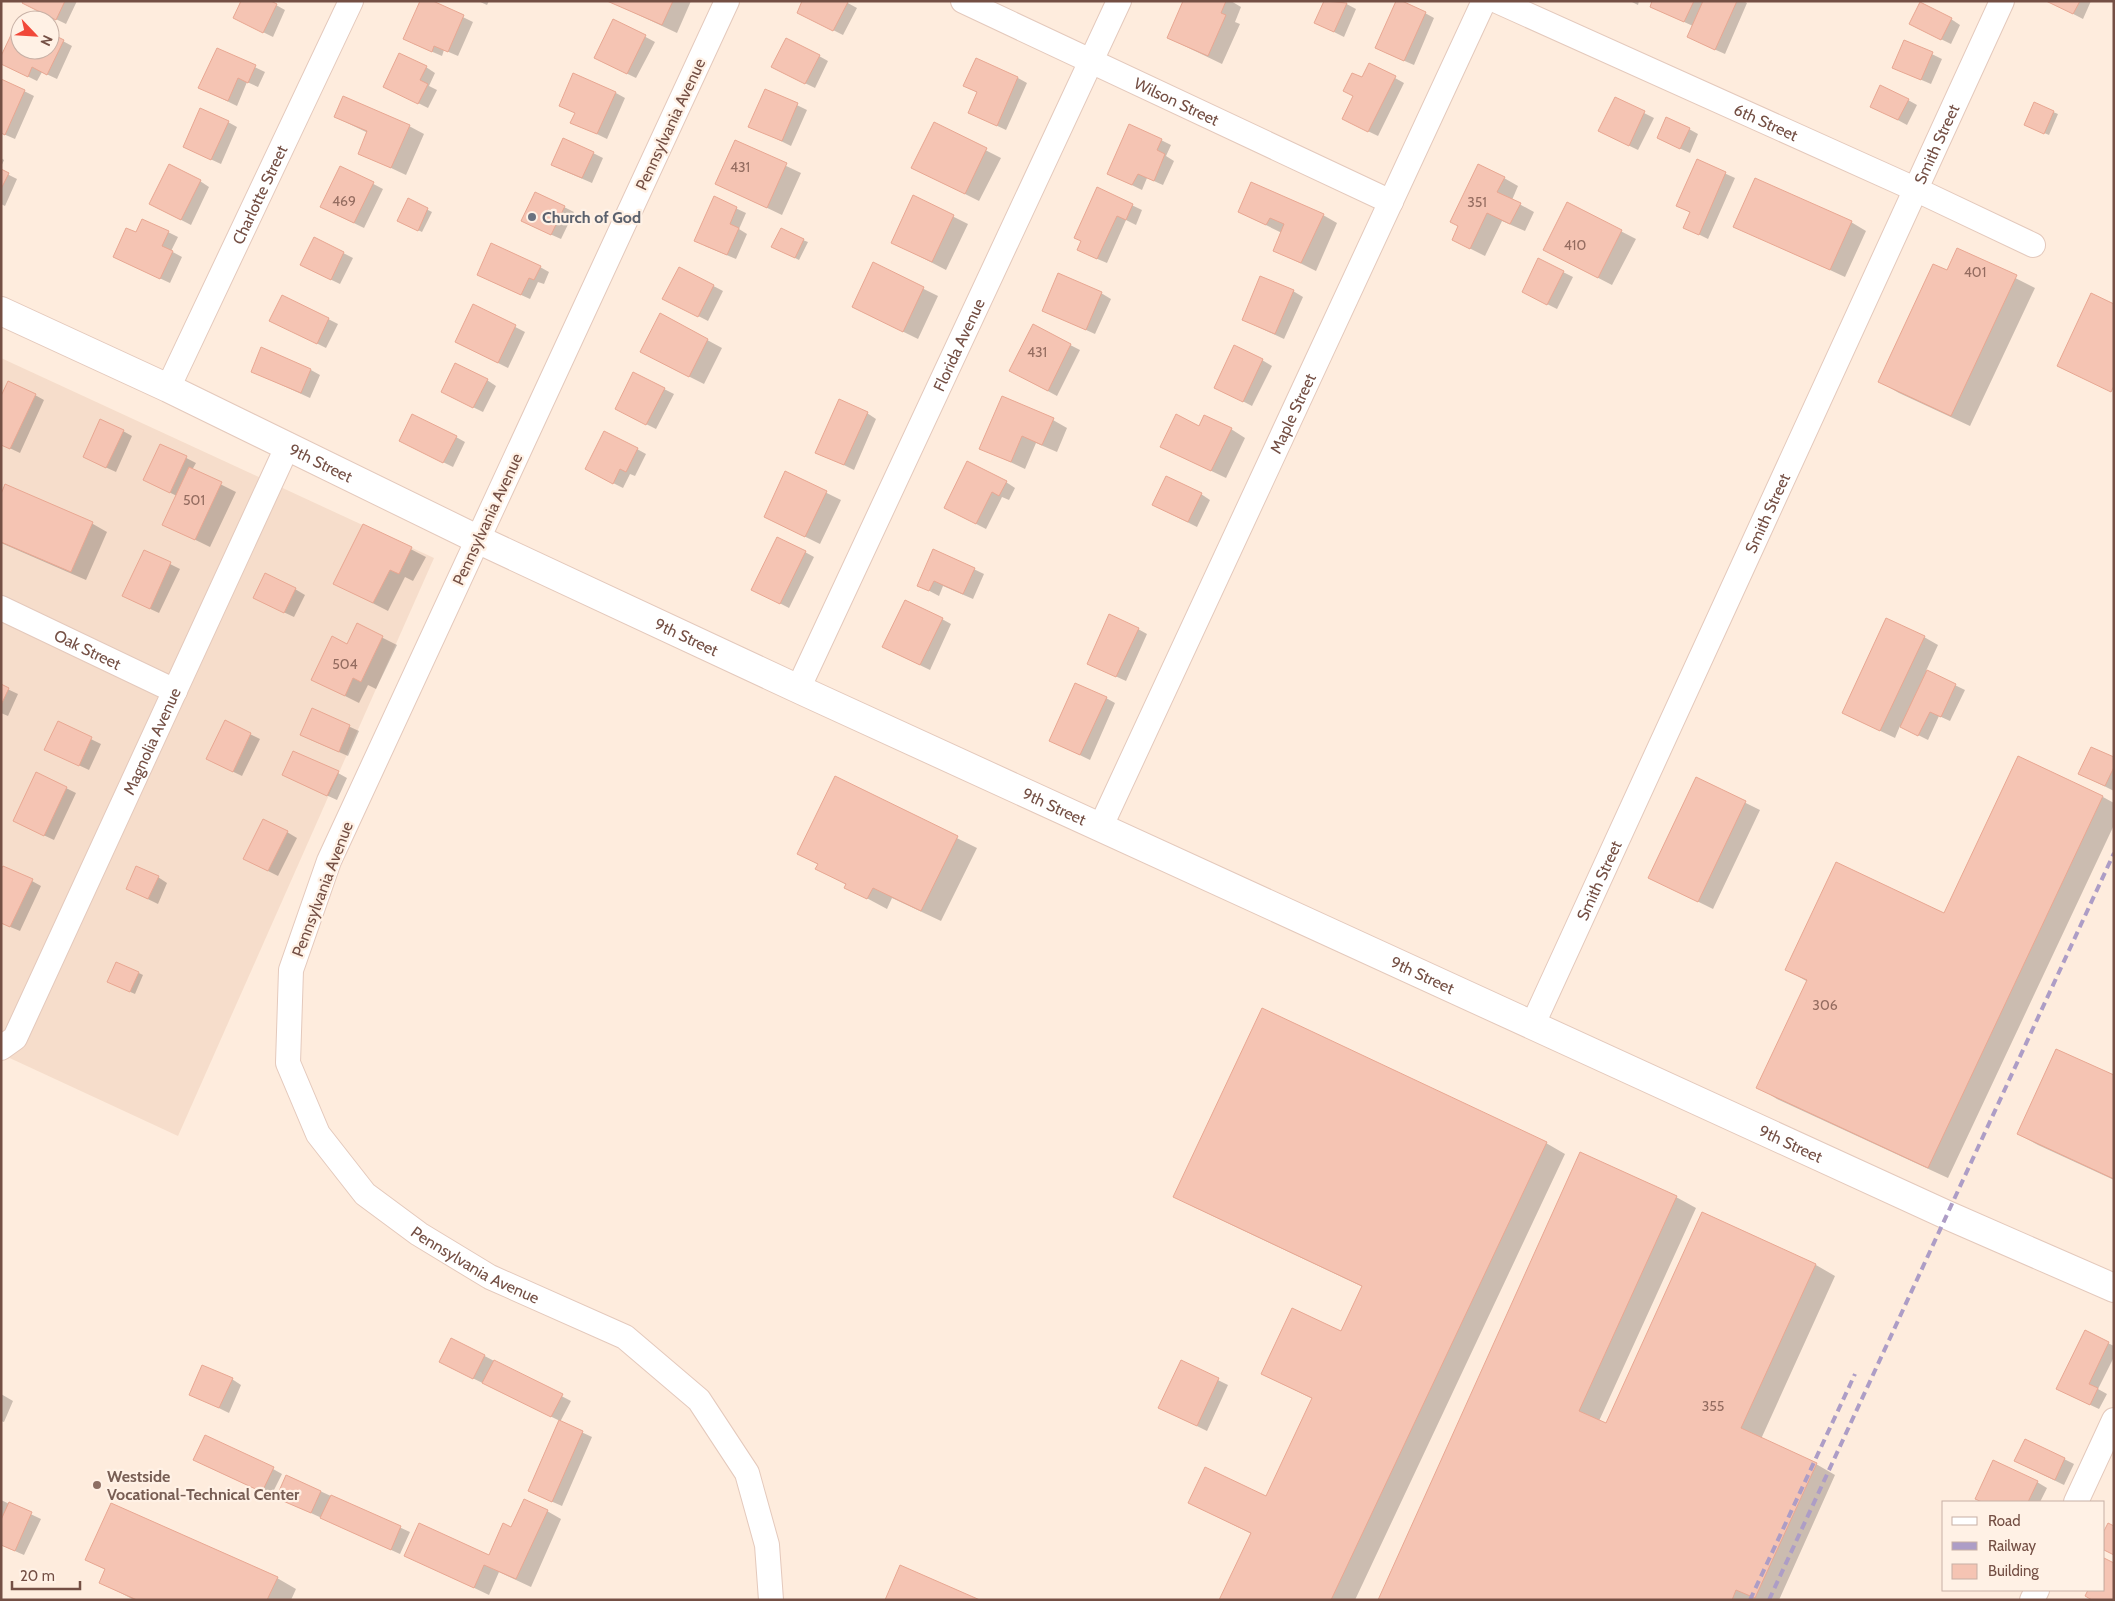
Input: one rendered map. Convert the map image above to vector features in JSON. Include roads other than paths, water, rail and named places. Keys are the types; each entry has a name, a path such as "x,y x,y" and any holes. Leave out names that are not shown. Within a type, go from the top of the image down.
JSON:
{"street":[{"name":"Charlotte Street","path":"168,388 351,1"},
{"name":"Pennsylvania Avenue","path":"727,1 477,539 326,870 291,970 288,1063 318,1134 365,1194 419,1234 490,1277 625,1337 699,1400 747,1473 766,1545 772,1600"},
{"name":"Wilson Street","path":"964,1 1391,202"},
{"name":"Florida Avenue","path":"798,689 1119,1"},
{"name":"Maple Street","path":"1101,826 1484,1"},
{"name":"6th Street","path":"1497,1 1917,190 2033,245"},
{"name":"Smith Street","path":"1533,1024 2002,1"},
{"name":"9th Street","path":"1,310 288,445 477,539 798,689 1101,826 1942,1213 2114,1288"},
{"name":"Magnolia Avenue","path":"8,1043 175,691 288,445"},
{"name":"Oak Street","path":"1,608 175,691"},
{"path":"2076,1501 2114,1420"}],"railway":[{"path":"1769,1600 2114,853"},
{"path":"1750,1600 1855,1374"}],"place":[{"name":"Church of God","path":"532,217"},
{"name":"Westside Vocational-Technical Center","path":"97,1485"}]}
